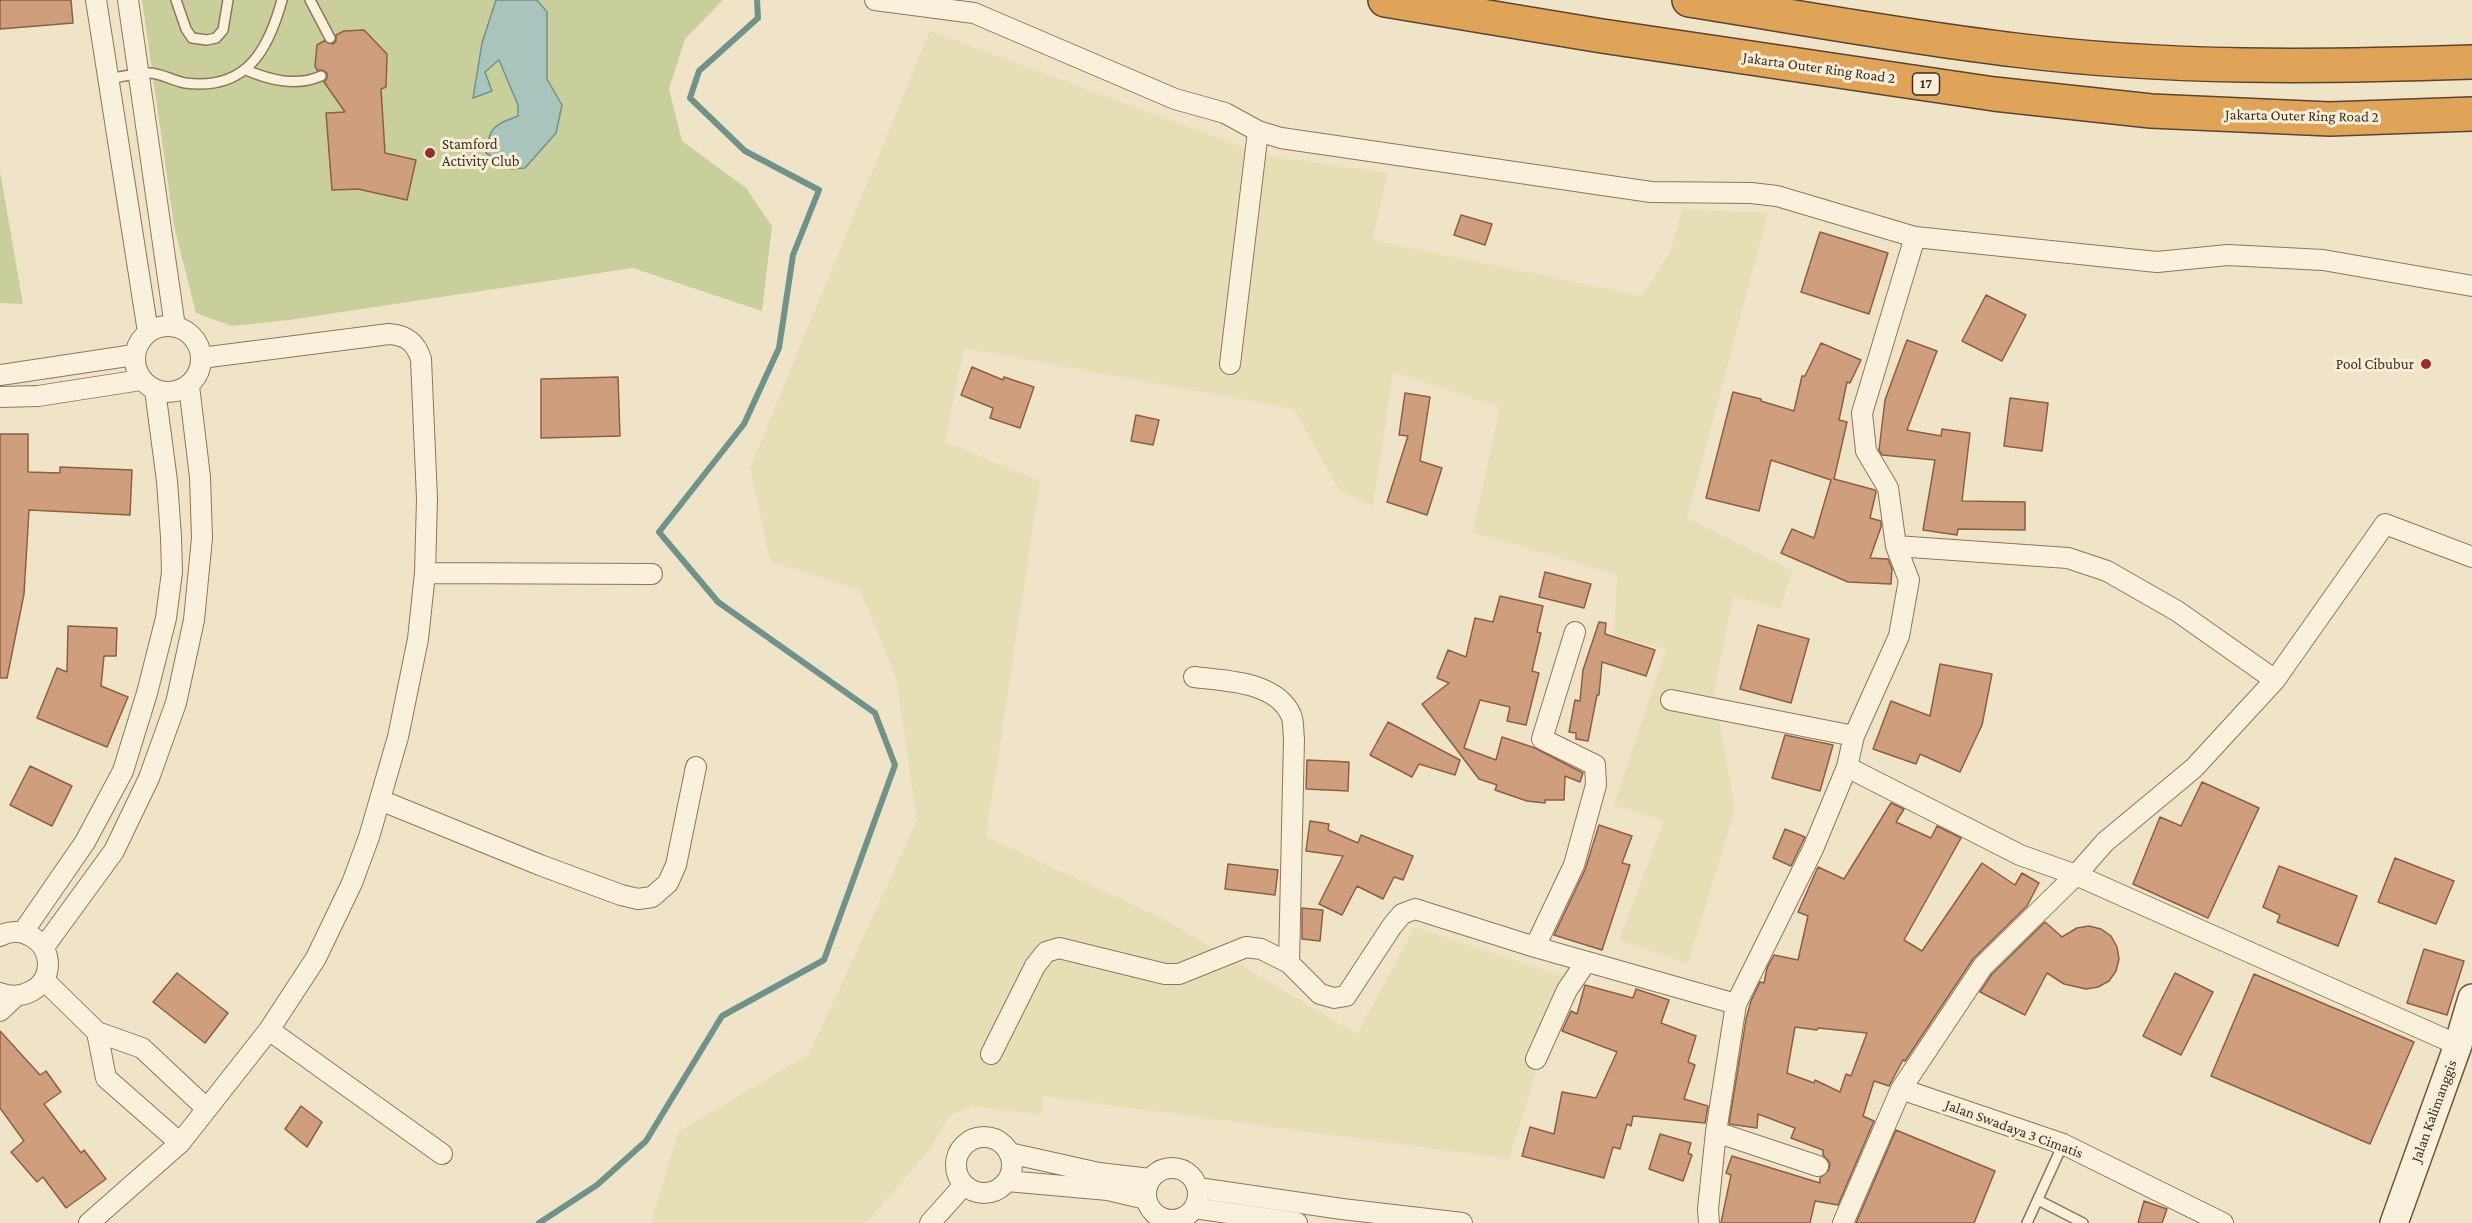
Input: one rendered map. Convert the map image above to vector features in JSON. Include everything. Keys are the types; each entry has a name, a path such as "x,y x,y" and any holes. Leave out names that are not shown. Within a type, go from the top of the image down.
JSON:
{"highway":[{"name":"Jakarta Outer Ring Road 2","path":"1385,0 1602,36 1946,87 2151,111 2330,119 2472,114"},
{"path":"1689,0 2016,51 2173,63 2310,66 2472,62"}],"main road":[{"name":"Jalan Kalimanggis","path":"2394,1223 2458,1045 2472,998"}],"street":[{"path":"96,0 148,332"},
{"path":"128,0 176,327"},
{"path":"875,0 974,13 1175,99 1225,113 1258,131 1281,138 1651,192 1751,193 1777,196 1915,237 2157,262 2228,255 2323,260 2472,286"},
{"path":"1230,364 1258,131"},
{"path":"1709,1223 1708,1209 1716,1132 1736,1004 1813,849 1847,767 1854,736 1899,636 1909,580 1896,546 1888,488 1866,451 1862,412 1915,237"},
{"path":"0,397 38,396 148,385 173,392 189,386 196,378 201,358 199,348 194,339 176,327 162,327 148,332 139,342 134,355 148,385 167,481 172,572 166,618 147,693 123,771 85,842 23,932"},
{"path":"103,1219 180,1143 269,1030 301,984 332,927 352,883 398,737 414,659 425,573 426,479 421,359 417,348 411,341 397,334 389,334 201,358"},
{"path":"0,375 134,355"},
{"path":"44,947 114,851 150,778 177,703 194,620 202,538 200,477 189,386"},
{"path":"1843,1223 1901,1089 1983,966 2076,875 2104,842 2194,768 2275,680 2385,524 2472,557"},
{"path":"1896,546 2067,558 2107,571 2177,610 2275,680"},
{"path":"425,573 652,574"},
{"path":"1535,947 1574,865 1596,785 1595,765 1542,739 1575,632"},
{"path":"1194,677 1250,684 1275,696 1292,716 1294,739 1289,963"},
{"path":"1671,699 1854,736"},
{"path":"380,800 540,865 621,896 638,899 652,897 668,883 676,865 696,767"},
{"path":"1847,767 2020,855 2076,875 2458,1045"},
{"path":"991,1054 1035,966 1046,952 1059,948 1165,974 1179,974 1246,947 1261,949 1289,963 1320,994 1334,998 1346,996 1392,926 1402,914 1415,909 1535,947 1736,1004"},
{"path":"0,936 5,932 23,932 35,937 44,947 48,964 44,980 32,992 8,995 0,1011"},
{"path":"1536,1059 1567,990 1586,962"},
{"path":"44,980 97,1032 142,1048 207,1109"},
{"path":"269,1030 442,1154"},
{"path":"97,1032 105,1078 180,1143"},
{"name":"Jalan Swadaya 3 Cimatis","path":"1901,1089 2063,1144 2223,1223"},
{"path":"1716,1132 1818,1166"},
{"path":"977,1138 996,1139 1009,1153 1012,1162 1007,1181 992,1192 982,1193 964,1185 956,1167 961,1149 968,1142 977,1138"},
{"path":"1009,1153 1091,1171 1150,1179"},
{"path":"1166,1168 1177,1168 1186,1172 1194,1179 1198,1188 1198,1198 1194,1208 1187,1215 1167,1221 1157,1216 1146,1199 1146,1189 1150,1179 1157,1172 1166,1168"},
{"path":"1007,1181 1108,1190 1146,1199"},
{"path":"930,1223 964,1185"},
{"path":"1198,1188 1342,1209 1462,1223"},
{"path":"1194,1208 1297,1223"}],"lane":[{"path":"176,0 186,29 192,38 207,40 216,38 223,30 228,0"},
{"path":"108,79 152,73 184,83 202,83 221,81 246,70 262,53 274,30 282,0"},
{"path":"310,0 330,38"},
{"path":"246,70 280,81 298,82 321,76"},
{"path":"2027,1223 2063,1144"},
{"path":"2038,1200 2084,1223"}],"shaded area":[{"path":"930,31 1267,156 1388,173 1372,240 1642,296 1671,250 1682,209 1768,213 1687,518 1793,571 1780,609 1733,596 1714,691 1735,809 1688,964 1619,940 1664,821 1614,805 1666,649 1614,636 1617,575 1473,532 1500,407 1393,372 1373,507 1339,490 1294,409 964,348 945,442 1040,481 986,837 1162,918 1357,1034 1415,927 1566,977 1509,1159 1043,1096 1041,1115 971,1106 949,1116 930,1149 866,1223 651,1223 678,1132 809,1054 917,821 897,680 860,590 770,561 750,468"}],"green space":[{"name":"Stamford Activity Club","path":"142,0 723,0 685,39 669,89 682,141 746,188 772,226 762,311 633,268 289,320 232,326 196,313 174,226"},
{"path":"0,171 23,304 0,303"}],"water":[{"path":"496,0 537,0 547,12 547,79 562,105 556,133 525,168 511,169 486,153 489,137 494,128 518,116 518,105 499,60 485,72 492,91 473,98 482,43"}],"building":[{"path":"0,0 71,0 73,23 0,29"},
{"path":"364,30 387,54 386,87 381,89 385,153 416,160 407,200 358,189 332,190 326,113 345,112 324,82 327,73 317,70 315,66 317,45 324,41 333,44 336,41 336,35 344,31"},
{"path":"1461,215 1492,224 1485,245 1454,235"},
{"path":"1820,232 1888,253 1869,314 1801,292"},
{"path":"1986,295 2026,315 2002,361 1962,341"},
{"path":"1907,340 1937,351 1907,430 1941,436 1942,429 1970,433 1962,501 2025,502 2025,530 1958,529 1957,535 1923,530 1935,460 1882,455 1879,450 1885,400"},
{"path":"1821,343 1861,360 1850,383 1847,382 1839,420 1847,422 1834,479 1875,490 1870,518 1881,521 1881,527 1870,558 1888,559 1892,569 1891,584 1848,582 1781,553 1792,529 1814,538 1831,480 1771,460 1759,511 1706,498 1733,392 1794,411 1802,376 1805,376"},
{"path":"972,367 1003,380 1004,377 1034,387 1020,428 990,418 993,408 961,395"},
{"path":"618,377 620,436 541,438 541,379"},
{"path":"1405,393 1430,397 1420,461 1442,468 1427,515 1387,502 1408,436 1399,435"},
{"path":"2010,398 2048,403 2042,451 2004,446"},
{"path":"1136,415 1159,420 1153,445 1131,441"},
{"path":"0,434 28,434 28,472 60,473 60,467 132,470 130,515 29,510 24,594 7,678 0,678"},
{"path":"1545,572 1591,584 1584,608 1539,597"},
{"path":"1500,596 1543,606 1537,632 1541,633 1532,671 1539,673 1526,725 1507,721 1510,707 1480,700 1464,748 1496,760 1502,737 1535,748 1583,773 1580,782 1565,776 1564,800 1545,800 1545,803 1527,801 1495,790 1497,785 1479,779 1422,704 1449,683 1437,678 1448,650 1466,657 1475,618 1493,622"},
{"path":"1599,622 1606,623 1605,634 1655,650 1646,676 1602,662 1599,695 1597,695 1588,741 1576,739 1576,733 1569,732 1575,700 1580,701 1583,670"},
{"path":"1758,625 1809,639 1791,703 1740,689"},
{"path":"68,626 117,628 116,656 104,656 101,686 128,697 107,747 37,718 57,668 67,672"},
{"path":"1940,664 1992,674 1982,725 1960,772 1920,754 1916,764 1873,749 1891,701 1930,716"},
{"path":"1388,722 1460,760 1455,775 1419,764 1412,777 1370,755"},
{"path":"1785,735 1833,745 1820,791 1772,778"},
{"path":"1307,760 1349,762 1348,791 1306,789"},
{"path":"30,766 72,786 52,826 10,805"},
{"path":"2202,782 2259,808 2208,918 2133,884 2160,817 2181,826"},
{"path":"1891,803 1904,809 1896,822 1931,838 1937,826 1961,838 1904,940 1922,951 1982,863 2015,885 2022,873 2039,883 2027,906 1973,959 1905,1061 1903,1060 1889,1086 1874,1081 1863,1116 1874,1121 1838,1205 1815,1201 1810,1223 1721,1223 1731,1175 1726,1173 1732,1156 1820,1183 1820,1178 1829,1170 1830,1163 1823,1155 1823,1150 1791,1138 1795,1128 1758,1114 1757,1128 1729,1124 1751,1001 1760,982 1764,983 1767,968 1774,955 1798,960 1808,916 1798,912 1818,867 1844,879","holes":["1795,1027 1817,1030 1818,1028 1867,1033 1851,1076 1846,1074 1840,1092 1815,1080 1814,1083 1787,1073"]},
{"path":"1310,821 1329,824 1328,830 1358,843 1361,835 1413,856 1403,880 1394,877 1383,899 1357,886 1342,915 1319,904 1343,856 1306,851"},
{"path":"1599,825 1632,836 1622,863 1630,865 1602,950 1554,935 1585,870"},
{"path":"1785,829 1805,837 1791,866 1773,858"},
{"path":"2395,858 2454,881 2436,924 2378,902"},
{"path":"1228,864 1278,870 1275,895 1225,889"},
{"path":"2279,866 2357,896 2338,946 2277,922 2280,915 2263,907"},
{"path":"1302,908 1323,910 1320,941 1302,939"},
{"path":"2045,922 2062,937 2077,928 2089,926 2101,929 2111,936 2117,947 2119,959 2116,971 2109,981 2098,987 2086,989 2064,984 2047,973 2025,1015 1980,992 1992,974"},
{"path":"2424,949 2464,961 2447,1015 2407,1003"},
{"path":"177,973 228,1013 205,1043 153,1002"},
{"path":"2175,973 2213,992 2181,1055 2143,1036"},
{"path":"2254,974 2414,1042 2370,1144 2211,1076"},
{"path":"1585,985 1633,998 1636,989 1669,1000 1661,1023 1696,1036 1688,1062 1695,1065 1684,1099 1708,1106 1705,1123 1633,1116 1631,1126 1627,1124 1620,1149 1613,1147 1604,1178 1522,1156 1530,1127 1554,1134 1562,1092 1596,1098 1617,1052 1562,1031 1571,1011 1577,1014"},
{"path":"0,1031 40,1075 46,1071 61,1092 44,1104 81,1153 84,1150 106,1179 66,1208 43,1177 37,1182 11,1152 24,1141 0,1108"},
{"path":"301,1106 322,1122 307,1147 285,1129"},
{"path":"1896,1130 1995,1171 1974,1223 1856,1223"},
{"path":"1660,1134 1691,1143 1688,1153 1692,1155 1683,1181 1649,1169"},
{"path":"2144,1201 2167,1209 2162,1223 2138,1223"}],"waterway":[{"path":"539,1223 597,1185 646,1141 722,1016 824,960 895,765 875,713 718,602 659,532 744,424 779,348 793,255 819,190 745,151 690,98 699,71 758,18 757,0"}],"place":[{"name":"Stamford Activity Club","path":"430,153"},
{"name":"Pool Cibubur","path":"2426,364"}]}
